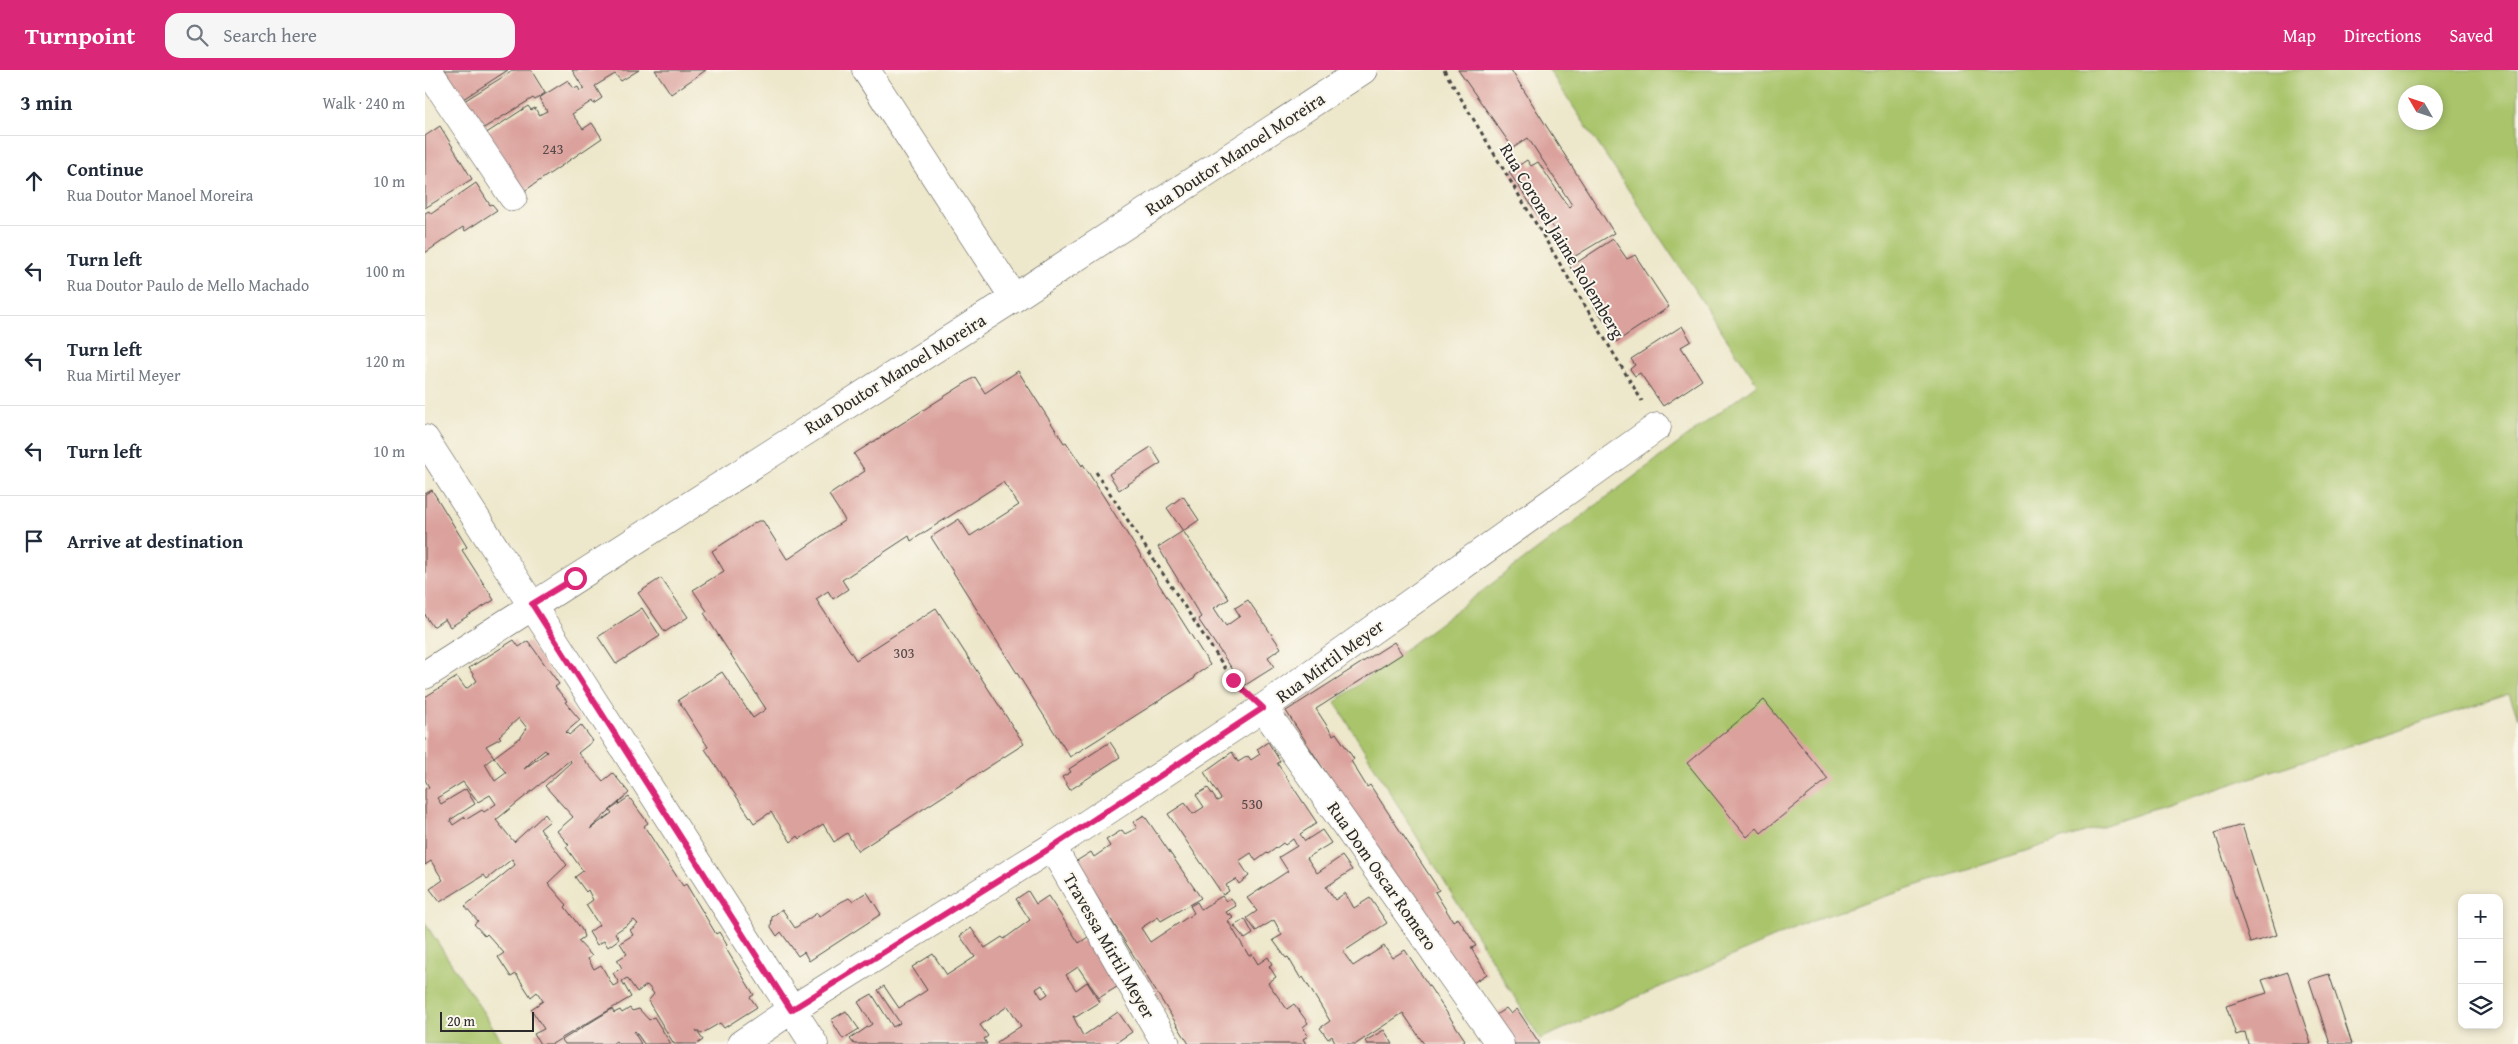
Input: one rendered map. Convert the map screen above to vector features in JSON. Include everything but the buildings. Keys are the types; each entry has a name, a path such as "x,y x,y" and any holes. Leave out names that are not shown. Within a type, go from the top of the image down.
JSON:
{"street":[{"path":"428,70 513,197"},
{"path":"866,70 1014,298"},
{"name":"Rua Doutor Manoel Moreira","path":"425,675 532,604 1014,298 1363,70"},
{"name":"Rua Mirtil Meyer","path":"741,1044 791,1010 1052,847 1263,708 1657,427"},
{"path":"425,439 814,1044"},
{"name":"Rua Dom Oscar Romero","path":"1263,708 1500,1044"},
{"name":"Travessa Mirtil Meyer","path":"1052,847 1166,1044"}],"path":[{"name":"Rua Coronel Jaime Rolemberg","path":"1444,70 1657,427"},
{"path":"1096,472 1233,680 1263,708"}],"green space":[{"path":"1549,70 2518,70 2518,717 2509,694 1822,917 1540,1039 1335,702 1757,384"},
{"path":"425,923 504,1044 425,1044"}],"route":[{"path":"575,578 532,604 791,1010 1052,847 1263,708 1233,680"}]}
